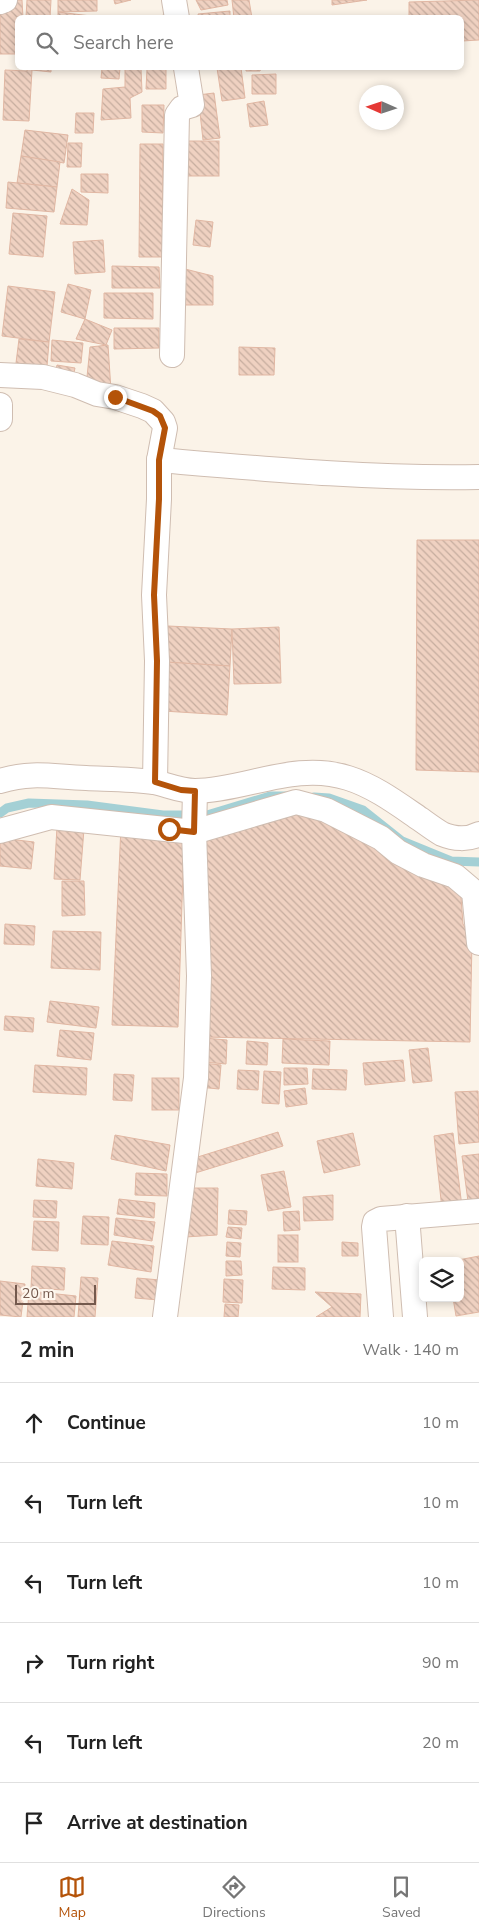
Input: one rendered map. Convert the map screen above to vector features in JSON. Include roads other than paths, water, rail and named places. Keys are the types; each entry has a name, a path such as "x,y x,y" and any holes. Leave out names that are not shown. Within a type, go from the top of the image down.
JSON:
{"street":[{"path":"0,2 5,0"},
{"path":"174,0 176,15"},
{"path":"172,355 177,115 182,108 192,105 186,70"},
{"path":"0,375 43,377 75,385 98,394 125,400 153,411 160,416 165,428 159,460 154,595 157,661 155,782"},
{"path":"0,405 0,419"},
{"path":"159,460 297,472 432,478 479,477"},
{"path":"195,810 244,784 300,773 324,774 348,778 374,789 442,834 466,838 479,834"},
{"path":"0,781 19,775 39,774 155,782 181,790 195,810 199,976 196,1078 165,1317"},
{"path":"0,830 51,817 195,810 296,802 326,810 381,838 398,852 423,865 455,876 474,892 479,943"},
{"path":"381,1317 375,1222 380,1219 479,1210"},
{"path":"407,1216 415,1317"}],"waterway":[{"path":"0,813 7,808 29,803 87,805 163,815 207,815 270,796 286,796"},
{"path":"314,797 329,798 363,810 402,841 451,861 479,862"}]}
